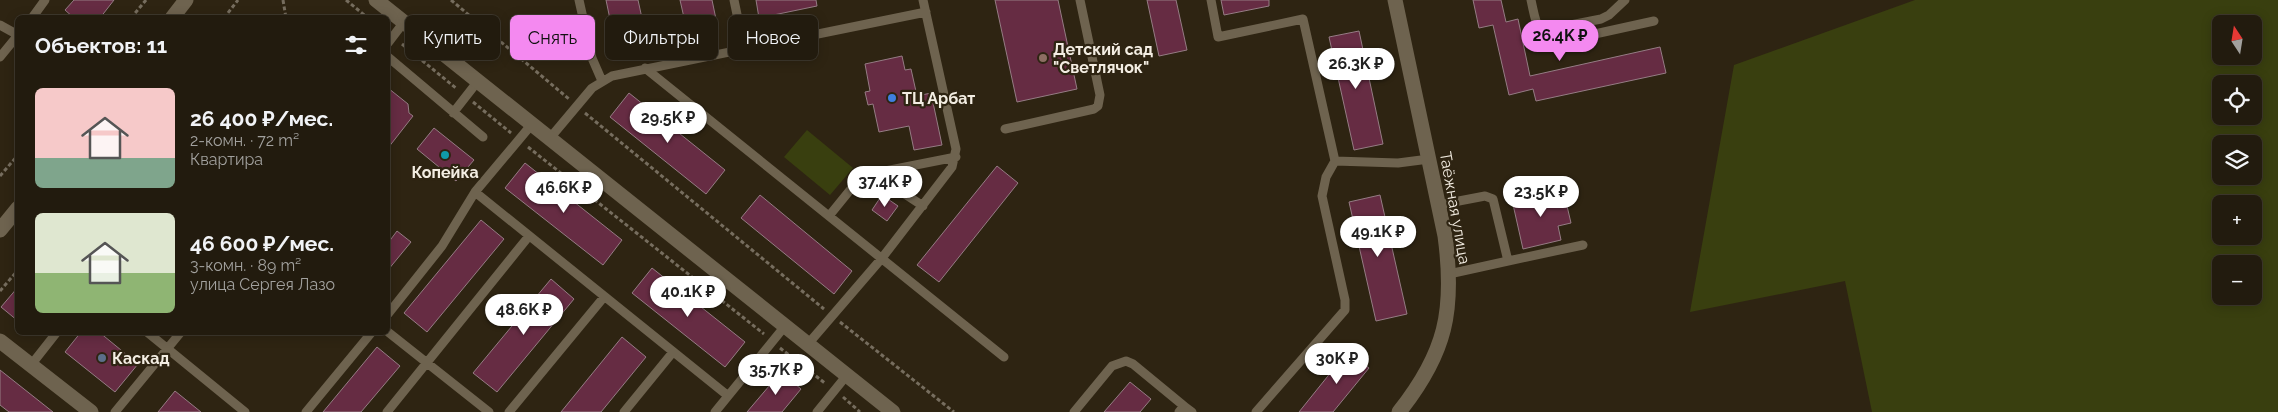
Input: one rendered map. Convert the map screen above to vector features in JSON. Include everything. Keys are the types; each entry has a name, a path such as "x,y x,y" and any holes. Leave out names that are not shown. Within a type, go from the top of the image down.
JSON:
{"street":[{"path":"174,15 186,0"},
{"path":"376,0 893,412"},
{"name":"Таёжная улица","path":"1395,0 1438,205 1449,274 1447,317 1441,341 1428,370 1399,412"},
{"path":"0,230 15,212"},
{"path":"0,341 91,412"}],"lane":[{"path":"579,0 594,65 602,81"},
{"path":"734,0 737,15"},
{"path":"808,344 882,258 923,206 952,166 956,157 956,149 923,0"},
{"path":"1005,129 1094,109 1098,106 1100,95 1080,0"},
{"path":"1210,0 1218,36 1303,19 1335,161 1326,177 1322,196 1345,300 1345,310 1256,412"},
{"path":"1532,0 1537,26 1540,31 1552,40 1563,41 1654,21"},
{"path":"1540,31 1601,19 1625,0"},
{"path":"34,15 42,1"},
{"path":"818,33 926,12"},
{"path":"390,40 404,22"},
{"path":"0,25 15,33"},
{"path":"0,57 15,39"},
{"path":"550,138 576,105 592,88 602,81 626,72 728,51"},
{"path":"390,60 483,137"},
{"path":"645,68 1004,357"},
{"path":"453,113 478,81"},
{"path":"390,311 442,246 474,192 532,124"},
{"path":"829,216 859,179 873,173 956,157"},
{"path":"1335,161 1398,163 1428,159"},
{"path":"873,173 923,206"},
{"path":"474,192 727,395"},
{"path":"1438,205 1485,196 1493,199 1508,261"},
{"path":"387,412 529,236"},
{"path":"1449,274 1583,245"},
{"path":"509,412 604,297"},
{"path":"715,412 785,326"},
{"path":"390,334 489,412"},
{"path":"30,365 55,335"},
{"path":"151,335 245,412"},
{"path":"115,412 179,335"},
{"path":"306,412 370,335"},
{"path":"624,412 673,352"},
{"path":"1074,412 1112,366 1126,361 1133,364 1181,409 1192,412"},
{"path":"817,412 847,375"}],"path":[{"path":"134,15 146,0"},
{"path":"226,15 238,0"},
{"path":"283,0 286,15"},
{"path":"346,0 364,15"},
{"path":"451,0 832,316 954,412"},
{"path":"390,40 466,96 518,140 860,412"},
{"path":"0,176 15,158"},
{"path":"0,291 15,274"}],"green space":[{"path":"1915,0 2278,0 2278,412 1872,412 1845,281 1690,312 1734,65"},
{"path":"807,130 853,168 830,195 784,157"}],"building":[{"path":"74,0 114,0 102,15 71,15 65,10"},
{"path":"606,0 638,0 641,15 609,15"},
{"path":"680,0 712,0 715,15 683,15"},
{"path":"756,0 816,0 817,6 774,15 758,15"},
{"path":"995,0 1058,0 1077,89 1017,102"},
{"path":"1147,0 1176,0 1187,50 1159,56"},
{"path":"1221,0 1269,0 1269,6 1224,15"},
{"path":"1473,0 1501,0 1506,22 1518,19 1530,76 1660,47 1666,73 1536,101 1533,89 1509,95 1493,25 1479,28"},
{"path":"1359,31 1383,144 1354,150 1329,37"},
{"name":"ТЦ Арбат","path":"902,56 905,70 911,69 917,96 931,93 942,145 914,150 909,126 879,132 873,104 868,105 865,92 870,91 865,64"},
{"path":"390,90 408,104 409,113 413,116 390,145"},
{"path":"629,93 725,170 706,194 610,117"},
{"name":"Копейка","path":"434,128 474,160 456,181 417,149"},
{"path":"525,163 622,240 603,265 505,188"},
{"path":"997,166 1018,183 939,282 917,265"},
{"path":"1563,189 1571,223 1558,226 1561,240 1523,249 1512,200"},
{"path":"760,195 852,271 834,294 741,218"},
{"path":"882,195 898,206 887,221 872,210"},
{"path":"1380,195 1407,314 1376,321 1349,202"},
{"path":"481,220 504,239 427,332 404,313"},
{"path":"397,231 411,242 390,268 390,240"},
{"path":"652,268 745,342 725,367 632,293"},
{"path":"551,279 574,299 497,392 473,373"},
{"path":"15,291 15,319 1,307"},
{"name":"Каскад","path":"79,335 103,335 138,364 115,392 65,352"},
{"path":"622,337 646,357 601,412 561,412"},
{"path":"377,347 400,366 361,412 323,412"},
{"path":"1348,351 1369,368 1333,412 1299,412"},
{"path":"0,370 53,412 9,412 0,405"},
{"path":"781,372 801,389 782,412 747,412"},
{"path":"1130,382 1151,399 1140,412 1104,412"},
{"path":"175,391 201,412 158,412"}],"place":[{"name":"Детский сад \"Светлячок\"","path":"1043,58"},
{"name":"ТЦ Арбат","path":"892,98"},
{"name":"Копейка","path":"445,155"},
{"name":"Каскад","path":"102,358"}]}
